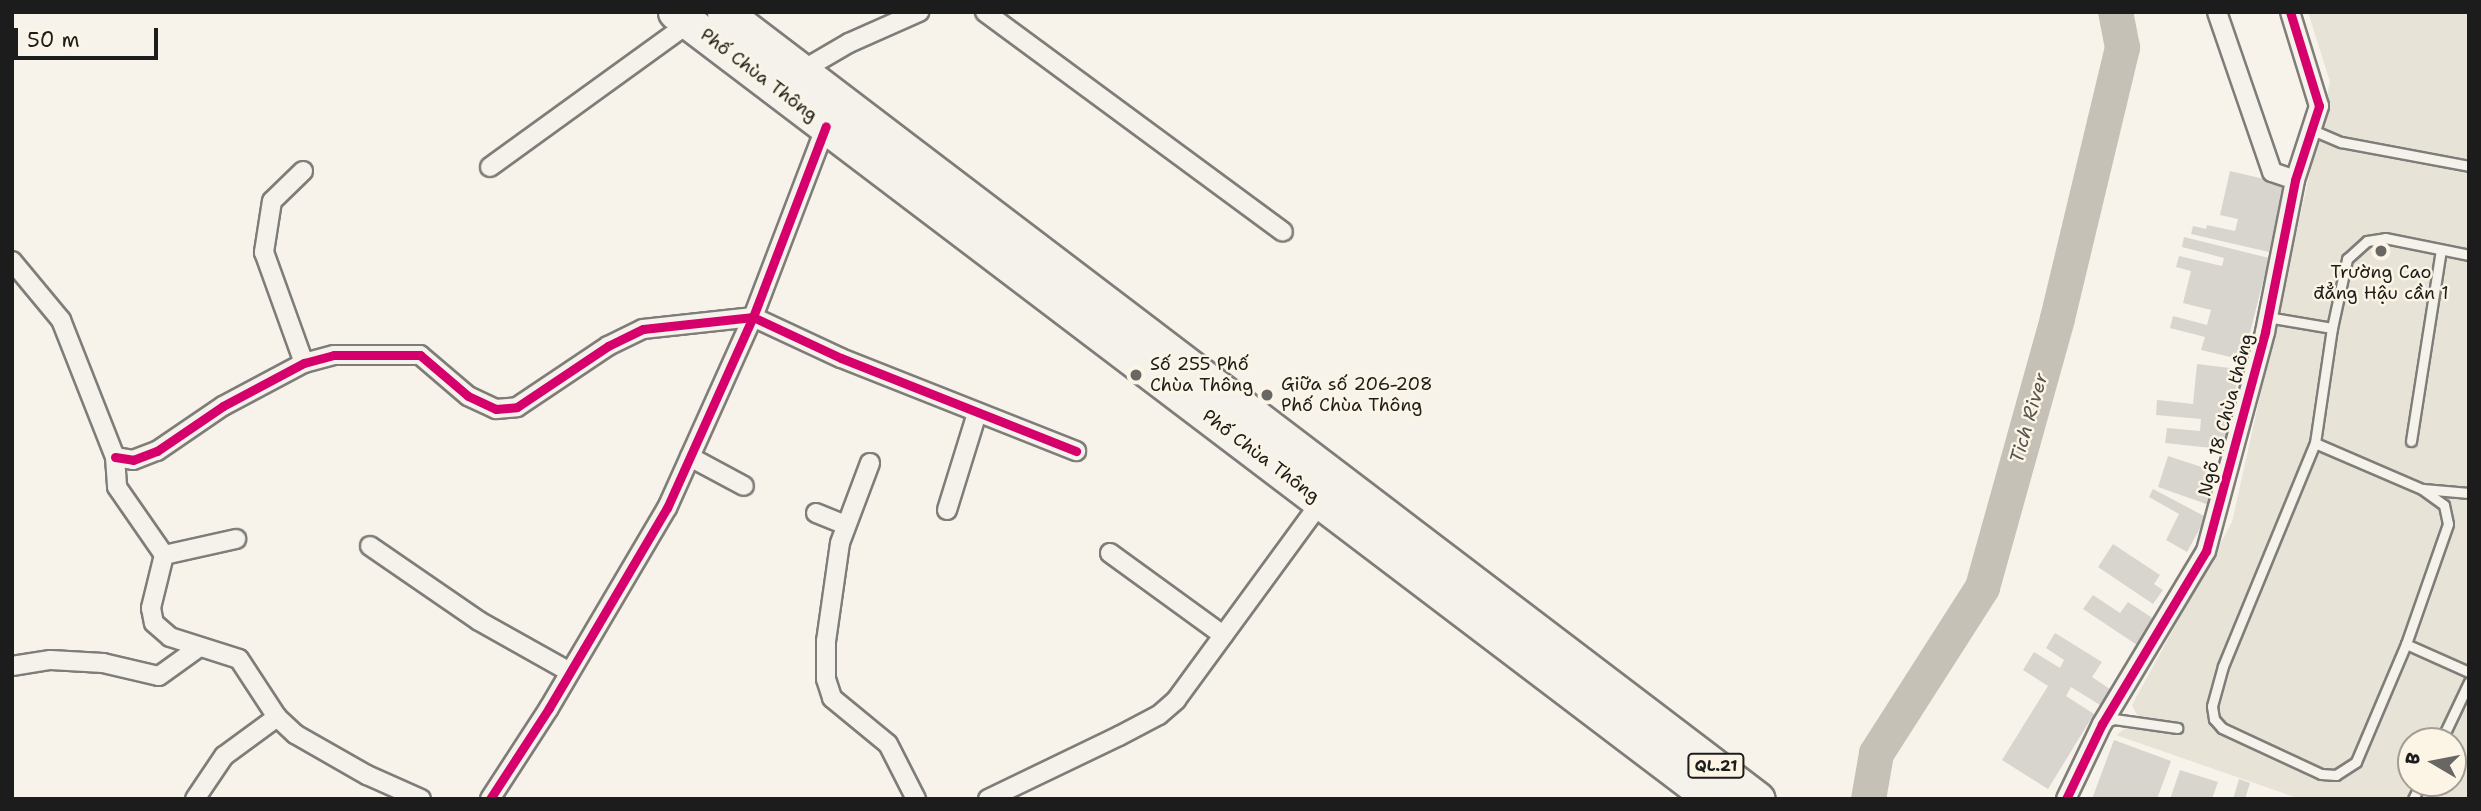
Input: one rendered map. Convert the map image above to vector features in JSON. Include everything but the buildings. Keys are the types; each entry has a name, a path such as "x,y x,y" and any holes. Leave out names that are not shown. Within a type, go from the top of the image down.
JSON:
{"highway":[{"name":"Phố Chùa Thông","path":"724,12 1664,744 1712,799"},
{"name":"Phố Chùa Thông","path":"682,18 1321,502 1664,744 1758,799"}],"street":[{"path":"985,12 1283,232"},
{"path":"2217,12 2272,172 2295,180"},
{"name":"Ngõ 18 Chùa thông","path":"2066,799 2102,724 2206,551 2267,317 2295,180 2309,129 2319,106 2290,12"},
{"path":"801,71 911,13"},
{"path":"489,167 682,18"},
{"path":"490,799 570,672 667,508 753,317 826,126"},
{"path":"303,171 271,201 264,252 304,363"},
{"path":"12,261 61,320 115,457 117,488 164,555 151,608 154,623 170,638 198,648 218,650 239,659 277,717 306,742 421,799"},
{"path":"115,457 133,460 158,451 223,406 304,363 334,355 420,355 468,396 496,409 517,407 608,346 643,329 753,317 977,413 1076,451"},
{"path":"947,510 977,413"},
{"path":"690,457 744,486"},
{"path":"870,463 845,525 826,641 828,689 838,705 888,744 916,799"},
{"path":"988,799 1159,715 1176,700 1321,502"},
{"path":"816,513 845,525"},
{"path":"164,555 236,539"},
{"path":"370,546 479,621 570,672"},
{"path":"1110,553 1223,635"},
{"path":"12,666 51,660 103,663 159,677 198,648"},
{"path":"195,799 224,756 277,717"}],"lane":[{"path":"2309,129 2341,142 2469,166"},
{"path":"2315,443 2422,489 2444,506 2448,524 2406,644 2356,762 2346,772 2321,774 2232,733 2214,719 2212,706 2223,666 2315,443 2340,278 2354,248 2385,239 2469,255"},
{"path":"2411,440 2441,250"},
{"path":"2267,317 2332,328"},
{"path":"2422,489 2469,493"},
{"path":"2406,644 2469,672"},
{"path":"2448,727 2469,681"},
{"path":"2102,724 2114,719 2177,728"}],"shaded area":[{"name":"Trường Cao đẳng Hậu cần 1","path":"2308,12 2469,12 2469,799 2300,799 2116,735 2139,719 2132,705 2232,522 2330,82"}],"waterway":[{"name":"Tich River","path":"1868,799 1876,753 1982,587 2057,318 2122,47 2115,12"}],"cycle path":[{"path":"2066,799 2102,724 2206,551 2265,332 2295,180 2319,106 2290,12"},
{"path":"490,799 549,708 667,508 753,317 826,126"},
{"path":"115,457 133,460 157,451 223,406 304,363 334,355 420,355 468,396 496,409 517,407 608,346 643,329 753,317 841,358 1076,451"}],"place":[{"name":"Trường Cao đẳng Hậu cần 1","path":"2381,251"},
{"name":"Số 255 Phố Chùa Thông","path":"1136,375"},
{"name":"Giữa số 206-208 Phố Chùa Thông","path":"1267,395"}]}
